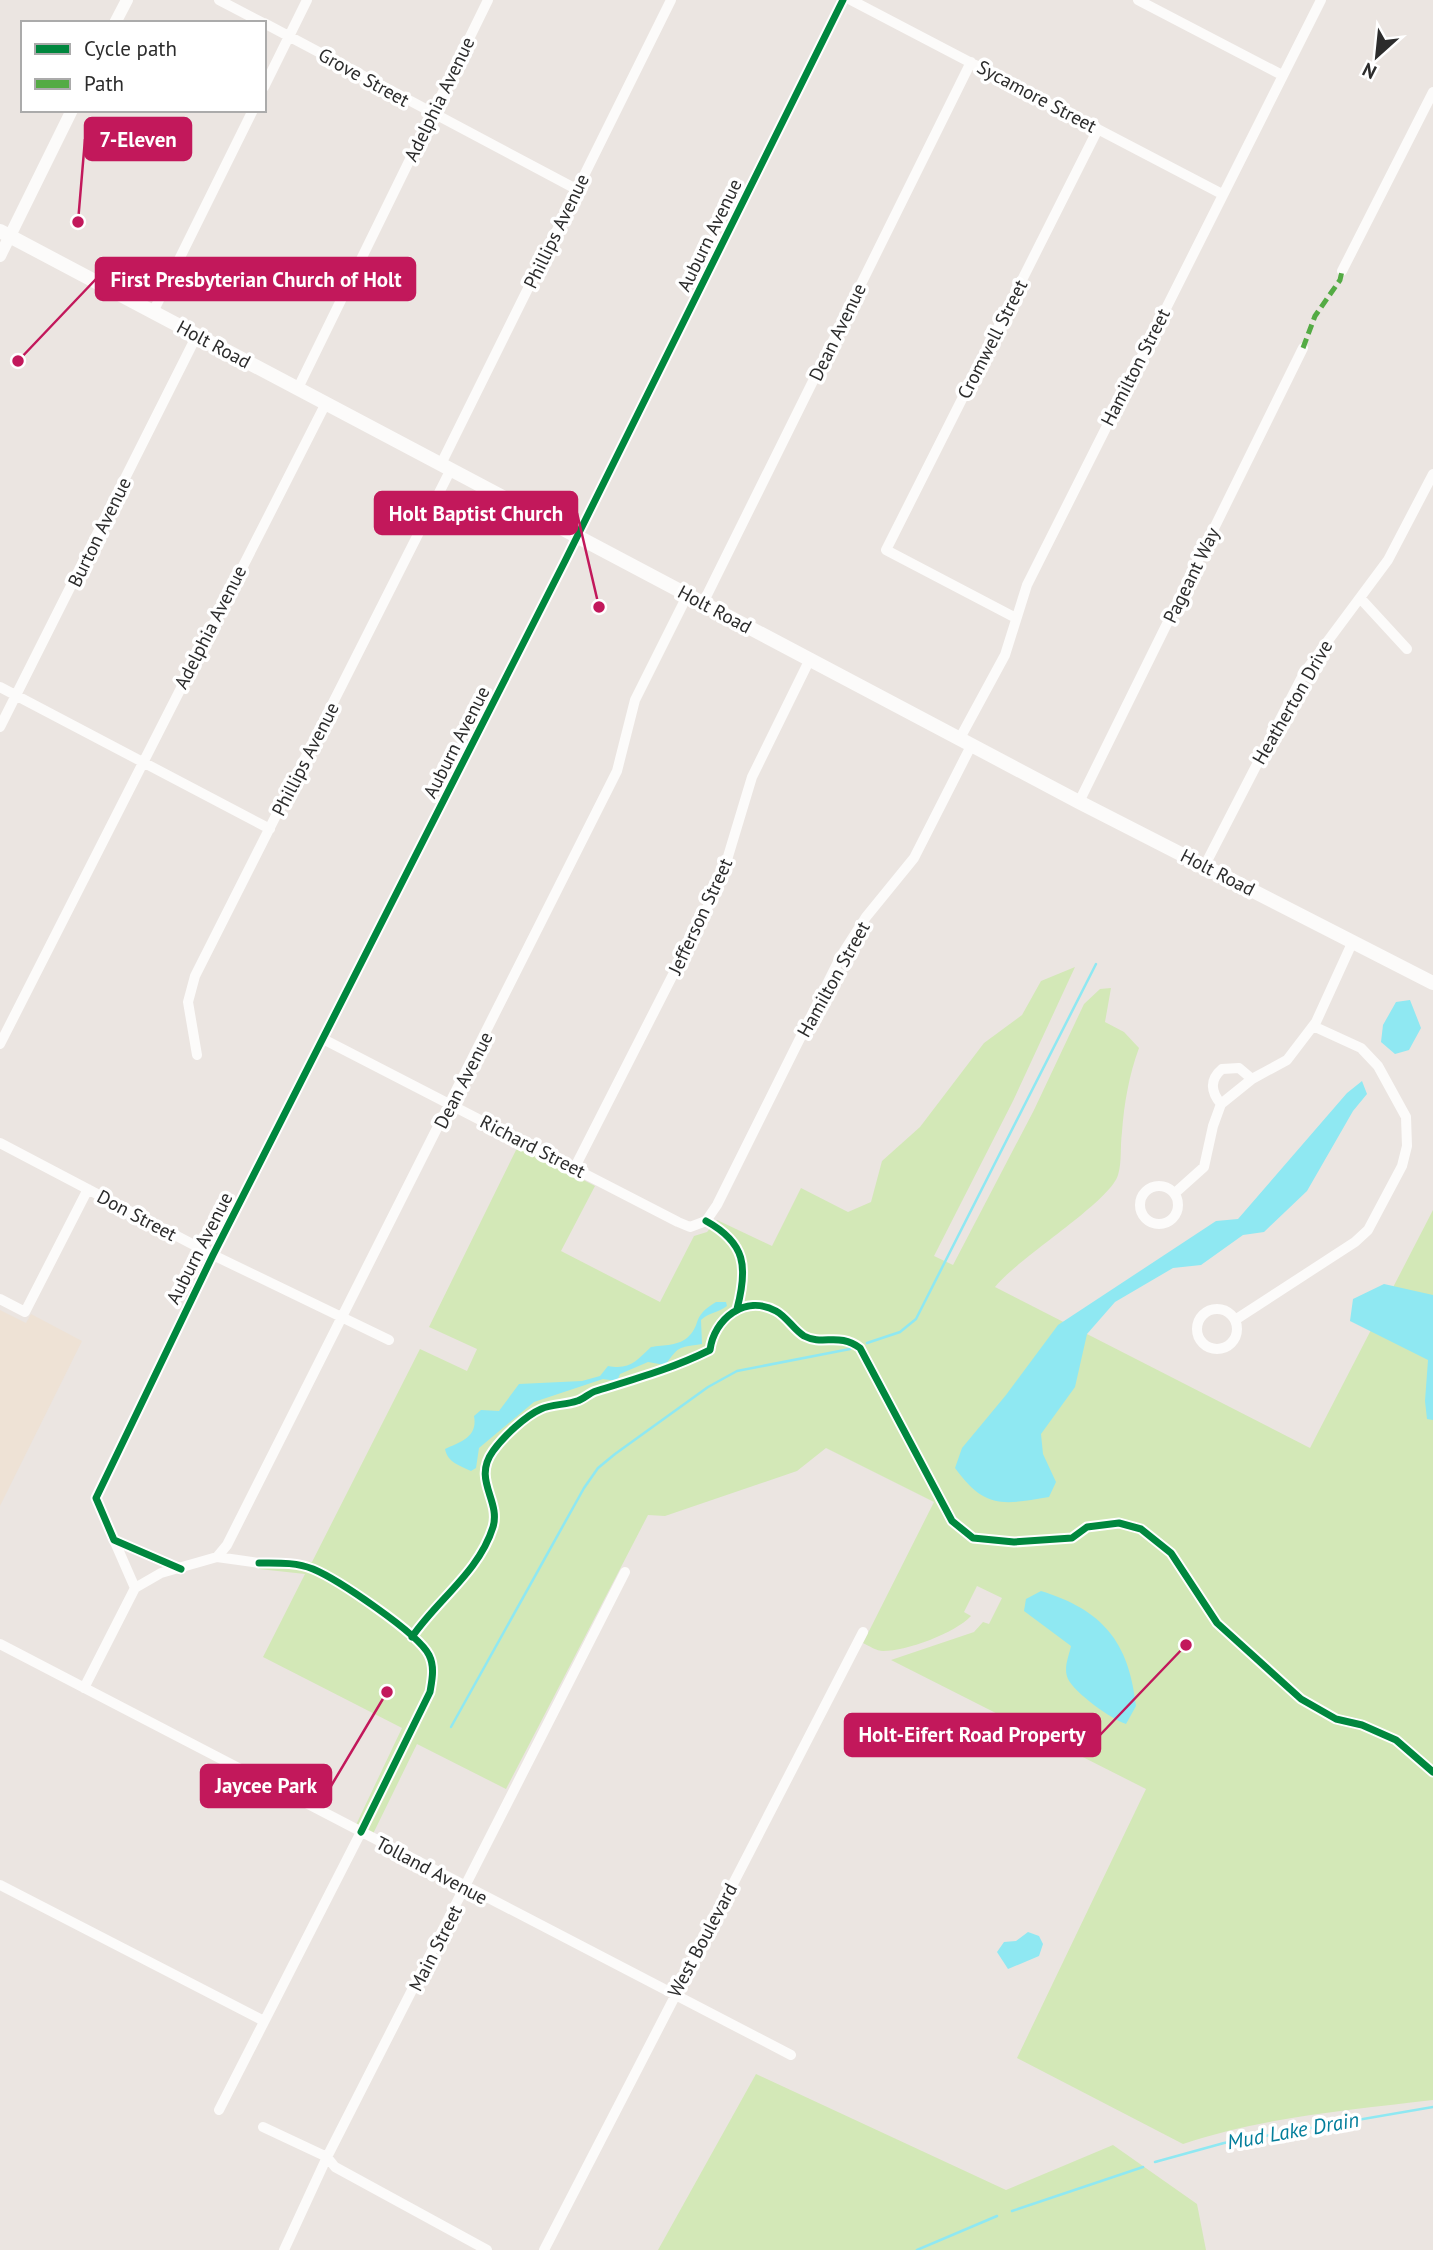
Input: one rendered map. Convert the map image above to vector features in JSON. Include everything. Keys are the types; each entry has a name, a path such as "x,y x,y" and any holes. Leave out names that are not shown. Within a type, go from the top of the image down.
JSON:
{"main road":[{"name":"Holt Road","path":"5,234 1079,802 1433,983"}],"street":[{"path":"117,21 127,0"},
{"name":"Grove Street","path":"219,0 260,21"},
{"path":"266,83 307,0"},
{"name":"Adelphia Avenue","path":"298,388 488,0"},
{"name":"Phillips Avenue","path":"197,1055 188,1002 190,989 446,466 576,189 671,0"},
{"name":"Auburn Avenue","path":"114,1540 96,1498 213,1255 578,536 843,0"},
{"name":"Sycamore Street","path":"851,0 1222,194"},
{"path":"1138,0 1282,75"},
{"name":"Hamilton Street","path":"706,1221 717,1205 841,956 866,917 914,858 1005,655 1027,584 1321,0"},
{"name":"Grove Street","path":"266,24 576,189"},
{"name":"Dean Avenue","path":"703,603 971,62"},
{"path":"1342,271 1433,92"},
{"path":"0,256 5,234 71,112"},
{"path":"153,312 252,112"},
{"name":"Cromwell Street","path":"1016,618 887,550 1098,129"},
{"name":"Burton Avenue","path":"0,727 197,335"},
{"name":"Pageant Way","path":"1079,802 1303,348"},
{"name":"Adelphia Avenue","path":"0,1044 98,854 141,762 326,403"},
{"name":"Heatherton Drive","path":"1205,865 1304,673 1335,627 1361,599 1388,560 1430,490 1433,474"},
{"name":"Dean Avenue","path":"217,1557 227,1545 451,1105 617,771 635,700 688,594"},
{"path":"1361,599 1407,649"},
{"name":"Jefferson Street","path":"575,1167 713,895 726,864 752,777 810,659"},
{"path":"0,687 270,829"},
{"path":"1175,1193 1204,1167 1213,1126 1222,1104 1252,1079 1287,1060 1313,1026 1353,941"},
{"path":"1235,1320 1355,1242 1368,1230 1402,1166 1407,1146 1406,1118 1378,1066 1361,1048 1313,1026"},
{"name":"Richard Street","path":"323,1039 678,1222 690,1227 706,1221"},
{"path":"1222,1104 1213,1090 1216,1074 1222,1069 1238,1068 1252,1079"},
{"name":"Don Street","path":"0,1143 213,1255 389,1340"},
{"path":"0,1299 25,1312 88,1189"},
{"path":"1210,1310 1224,1310 1235,1320 1238,1331 1228,1346 1212,1349 1200,1340 1198,1325 1203,1315 1210,1310"},
{"path":"114,1540 181,1569"},
{"path":"114,1540 135,1588"},
{"path":"84,1688 135,1588 161,1573 217,1557 259,1563"},
{"name":"Main Street","path":"284,2250 327,2157 625,1572"},
{"name":"West Boulevard","path":"544,2250 673,1995 863,1632"},
{"name":"Tolland Avenue","path":"0,1644 791,2056"},
{"path":"219,2110 361,1832"},
{"path":"0,1885 264,2021"},
{"path":"263,2127 327,2157 335,2167 487,2250"}],"shaded area":[{"path":"0,1310 26,1323 31,1314 82,1341 0,1506"}],"green space":[{"path":"1075,967 1013,1101 934,1256 953,1265 1034,1110 1084,1004 1100,989 1111,988 1105,1022 1124,1032 1139,1048 1126,1100 1118,1175 1098,1200 995,1287 1310,1448 1433,1210 1433,2100 1275,2121 1183,2144 1017,2058 1146,1789 891,1660 974,1632 983,1622 989,1624 1002,1598 977,1586 964,1612 971,1616 942,1635 893,1650 881,1651 863,1643 934,1502 826,1448 797,1471 665,1516 648,1515 506,1789 417,1744 371,1838 354,1829 402,1728 263,1657 305,1574 259,1569 259,1558 312,1562 420,1349 467,1371 477,1349 429,1327 518,1146 595,1186 561,1251 660,1302 694,1236 707,1232 717,1220 772,1246 801,1188 848,1212 871,1202 882,1161 920,1127 984,1043 1022,1015 1041,981"},
{"path":"756,2074 1006,2190 1113,2145 1197,2204 1206,2250 658,2250"}],"water":[{"path":"1410,1000 1421,1028 1409,1050 1395,1054 1381,1042 1383,1025 1396,1002"},
{"path":"1362,1081 1367,1094 1353,1111 1307,1191 1264,1232 1243,1235 1201,1265 1173,1268 1115,1302 1087,1334 1075,1387 1041,1434 1043,1454 1056,1482 1049,1497 1007,1502 996,1501 976,1491 955,1468 962,1448 1058,1325 1216,1221 1238,1219 1347,1093"},
{"path":"1384,1284 1433,1295 1433,1420 1427,1419 1425,1401 1428,1360 1350,1321 1353,1299"},
{"path":"716,1302 726,1302 727,1306 701,1320 702,1344 679,1349 665,1365 648,1362 620,1374 617,1381 603,1379 534,1402 479,1448 476,1468 471,1471 449,1458 445,1449 471,1434 475,1423 474,1416 481,1410 499,1411 519,1384 582,1381 600,1376 608,1366 627,1365 651,1347 681,1342 693,1331 703,1312"},
{"path":"1041,1591 1081,1608 1109,1631 1119,1646 1127,1663 1136,1706 1126,1724 1094,1705 1072,1685 1066,1671 1071,1646 1024,1611 1026,1599"},
{"path":"1028,1932 1039,1936 1043,1944 1039,1956 1008,1969 997,1952 1004,1942 1016,1941"}],"waterway":[{"path":"867,1343 900,1332 916,1319 1096,964"},
{"path":"451,1727 584,1488 598,1468 708,1387 737,1371 850,1349"},
{"name":"Mud Lake Drain","path":"1155,2162 1224,2143 1433,2107"},
{"path":"1012,2211 1143,2167"},
{"path":"917,2250 997,2216"}],"marked path":[{"path":"1303,348 1315,316 1340,280 1342,271"}],"cycle path":[{"path":"181,1569 114,1540 96,1498 213,1255 565,561 843,0"},
{"path":"706,1221 729,1238 741,1258 742,1281 737,1309"},
{"path":"412,1637 468,1572 487,1543 494,1517 486,1481 487,1461 497,1445 515,1427 541,1409 577,1401 593,1392 668,1368 710,1350 718,1328 733,1312 753,1306 764,1307 776,1311 811,1339 845,1341 860,1348 952,1521 973,1538 1014,1542 1072,1538 1087,1527 1119,1523 1141,1529 1171,1553 1217,1623 1301,1699 1336,1719 1362,1725 1396,1740 1433,1772"},
{"path":"259,1563 300,1565 324,1575 394,1621 422,1645 431,1660 433,1674 430,1692 361,1832"}],"place":[{"name":"7-Eleven","path":"78,222"},
{"name":"First Presbyterian Church of Holt","path":"18,361"},
{"name":"Holt Baptist Church","path":"599,607"},
{"name":"Holt-Eifert Road Property","path":"1186,1645"},
{"name":"Jaycee Park","path":"387,1692"}]}
